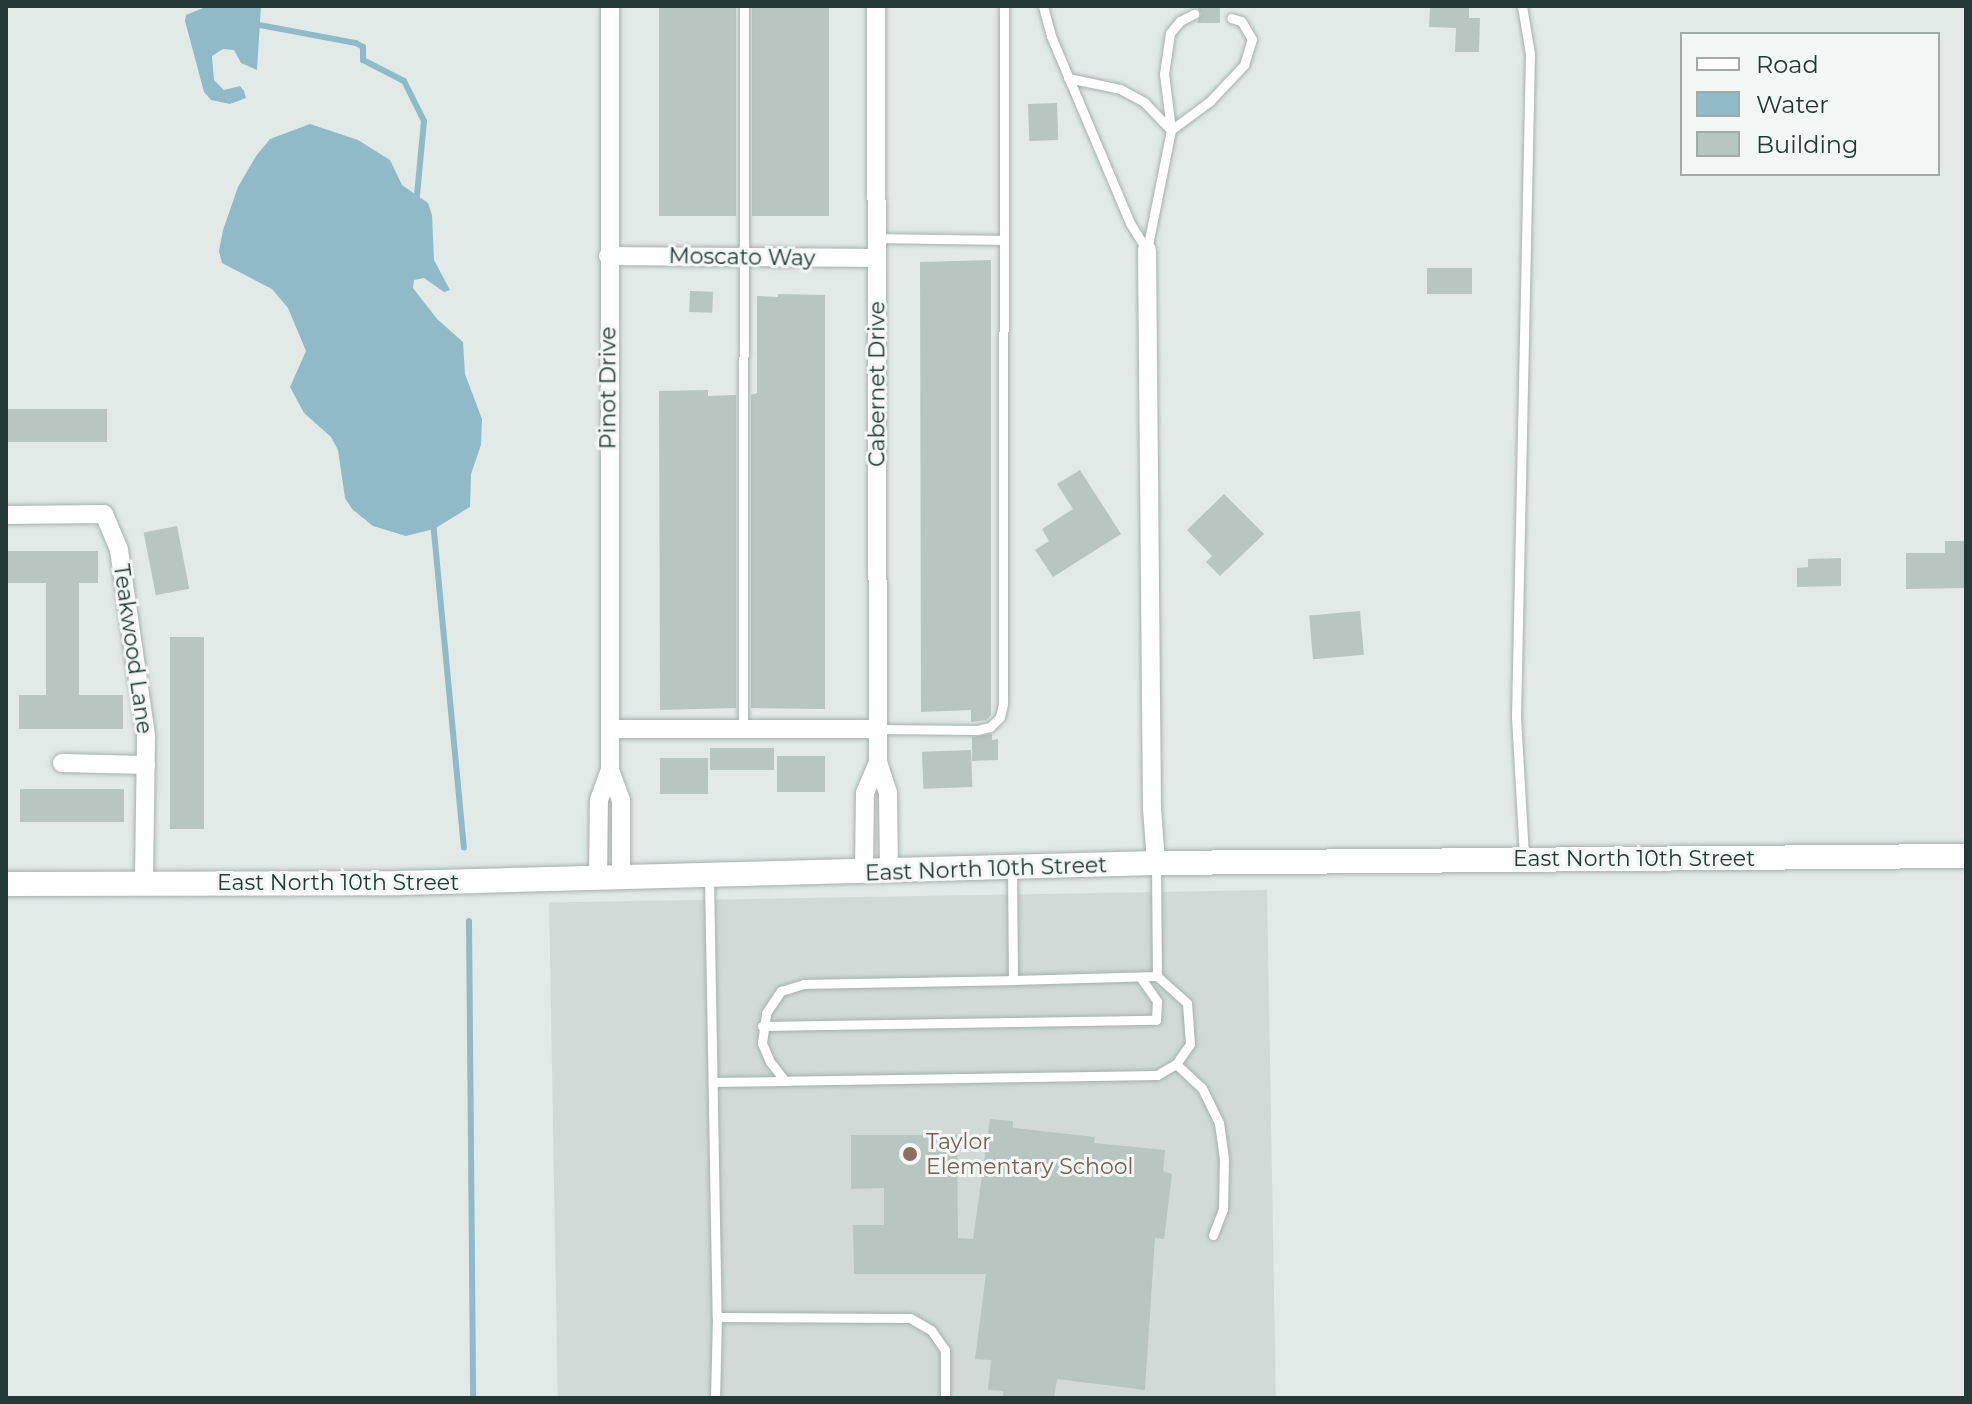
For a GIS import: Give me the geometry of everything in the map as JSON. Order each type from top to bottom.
[{"type":"main road","name":"East North 10th Street","points":[[6,884],[610,879],[1156,863],[1966,856]]},
{"type":"street","name":"Pinot Drive","points":[[610,6],[610,770],[621,800],[610,879]]},
{"type":"street","name":"Cabernet Drive","points":[[876,6],[877,729],[878,762],[888,792],[889,872]]},
{"type":"street","points":[[1147,250],[1152,808],[1156,863]]},
{"type":"street","name":"Moscato Way","points":[[608,256],[876,258]]},
{"type":"street","name":"Teakwood Lane","points":[[6,515],[104,514],[119,550],[138,666],[146,765],[144,884]]},
{"type":"street","points":[[610,729],[877,729]]},
{"type":"street","name":"Cabernet Drive","points":[[864,873],[865,793],[878,762]]},
{"type":"street","points":[[62,763],[146,765]]},
{"type":"lane","points":[[743,729],[744,6]]},
{"type":"lane","points":[[877,729],[977,730],[990,727],[1000,717],[1004,6]]},
{"type":"lane","points":[[1043,6],[1068,78],[1130,223],[1147,250]]},
{"type":"lane","points":[[1522,6],[1530,54],[1516,717],[1525,860]]},
{"type":"lane","points":[[1147,250],[1171,130],[1164,74],[1170,33],[1180,21],[1194,14]]},
{"type":"lane","points":[[1171,130],[1210,101],[1244,65],[1252,39],[1241,21],[1231,18]]},
{"type":"lane","points":[[1068,78],[1120,89],[1144,102],[1171,130]]},
{"type":"lane","points":[[876,238],[1004,240]]},
{"type":"lane","points":[[713,1082],[1157,1075],[1176,1064],[1190,1044],[1187,1003],[1157,976],[1156,863]]},
{"type":"lane","points":[[1012,868],[1013,980]]},
{"type":"lane","points":[[709,877],[717,1317],[715,1398]]},
{"type":"lane","points":[[785,1081],[770,1062],[762,1043],[762,1026],[781,991],[804,984],[1157,976]]},
{"type":"lane","points":[[762,1026],[1156,1020],[1157,1001],[1141,978]]},
{"type":"lane","points":[[1176,1064],[1202,1088],[1219,1123],[1224,1158],[1223,1209],[1213,1235]]},
{"type":"lane","points":[[717,1317],[910,1318],[931,1330],[945,1350],[945,1398]]},
{"type":"shaded area","name":"Taylor Elementary School","points":[[1267,890],[1276,1398],[558,1398],[549,903]]},
{"type":"water","points":[[208,6],[261,6],[257,70],[241,63],[234,50],[223,49],[212,56],[214,80],[224,90],[240,86],[244,91],[246,98],[230,104],[211,100],[204,92],[185,21],[186,15]]},
{"type":"water","points":[[310,124],[358,140],[390,160],[402,185],[428,203],[432,215],[434,260],[450,290],[444,292],[424,278],[414,280],[413,288],[437,319],[463,342],[465,374],[482,419],[481,445],[471,474],[470,507],[434,529],[406,536],[373,526],[352,509],[345,498],[338,450],[331,437],[304,413],[290,387],[306,351],[288,308],[272,289],[222,263],[219,251],[223,230],[238,187],[256,156],[270,139]]},
{"type":"building","points":[[659,6],[736,6],[736,216],[659,216]]},
{"type":"building","points":[[752,6],[829,6],[829,216],[752,216]]},
{"type":"building","points":[[1197,6],[1220,6],[1220,23],[1197,23],[1201,14]]},
{"type":"building","points":[[1430,6],[1469,6],[1469,18],[1480,18],[1479,52],[1455,52],[1456,28],[1429,27]]},
{"type":"building","points":[[1057,103],[1058,140],[1029,141],[1028,104]]},
{"type":"building","points":[[991,260],[991,715],[986,720],[971,722],[971,710],[921,712],[920,262]]},
{"type":"building","points":[[1427,268],[1472,268],[1472,294],[1427,294]]},
{"type":"building","points":[[690,291],[713,292],[712,313],[689,312]]},
{"type":"building","points":[[778,294],[825,295],[825,709],[751,708],[751,395],[757,393],[757,296],[778,297]]},
{"type":"building","points":[[708,390],[708,396],[736,395],[736,708],[660,710],[659,391]]},
{"type":"building","points":[[6,409],[107,409],[107,442],[6,442]]},
{"type":"building","points":[[1080,470],[1121,534],[1053,577],[1035,550],[1049,541],[1042,529],[1073,509],[1057,484]]},
{"type":"building","points":[[1224,494],[1264,534],[1220,576],[1206,562],[1212,556],[1187,530]]},
{"type":"building","points":[[177,526],[189,589],[156,595],[144,532]]},
{"type":"building","points":[[1945,541],[1966,541],[1966,588],[1906,589],[1906,553],[1945,553]]},
{"type":"building","points":[[6,551],[98,551],[98,583],[79,583],[79,695],[123,695],[123,729],[19,729],[19,695],[46,695],[46,583],[6,583]]},
{"type":"building","points":[[1841,558],[1841,586],[1797,587],[1797,568],[1808,567],[1808,559]]},
{"type":"building","points":[[1360,611],[1364,655],[1313,659],[1309,615]]},
{"type":"building","points":[[170,637],[204,637],[204,829],[170,829]]},
{"type":"building","points":[[992,734],[992,740],[998,739],[998,760],[972,761],[972,737]]},
{"type":"building","points":[[710,748],[774,748],[774,770],[710,770]]},
{"type":"building","points":[[971,750],[972,787],[923,789],[922,752]]},
{"type":"building","points":[[777,756],[825,756],[825,792],[777,792]]},
{"type":"building","points":[[660,758],[708,758],[708,794],[660,794]]},
{"type":"building","points":[[20,789],[124,789],[124,822],[20,822]]},
{"type":"building","points":[[990,1119],[1013,1121],[1013,1128],[1095,1137],[1094,1143],[1165,1150],[1163,1171],[1172,1174],[1164,1239],[1155,1238],[1145,1390],[1057,1379],[1054,1398],[1003,1398],[1003,1391],[988,1390],[991,1360],[975,1359],[986,1274],[854,1274],[853,1225],[884,1225],[884,1188],[851,1189],[851,1135],[957,1135],[958,1238],[973,1239]]},
{"type":"waterway","points":[[254,24],[356,43],[363,47],[363,60],[404,81],[424,121],[416,205]]},
{"type":"waterway","points":[[433,521],[464,848]]},
{"type":"waterway","points":[[469,921],[473,1398]]},
{"type":"place","name":"Taylor Elementary School","points":[[910,1154]]}]
